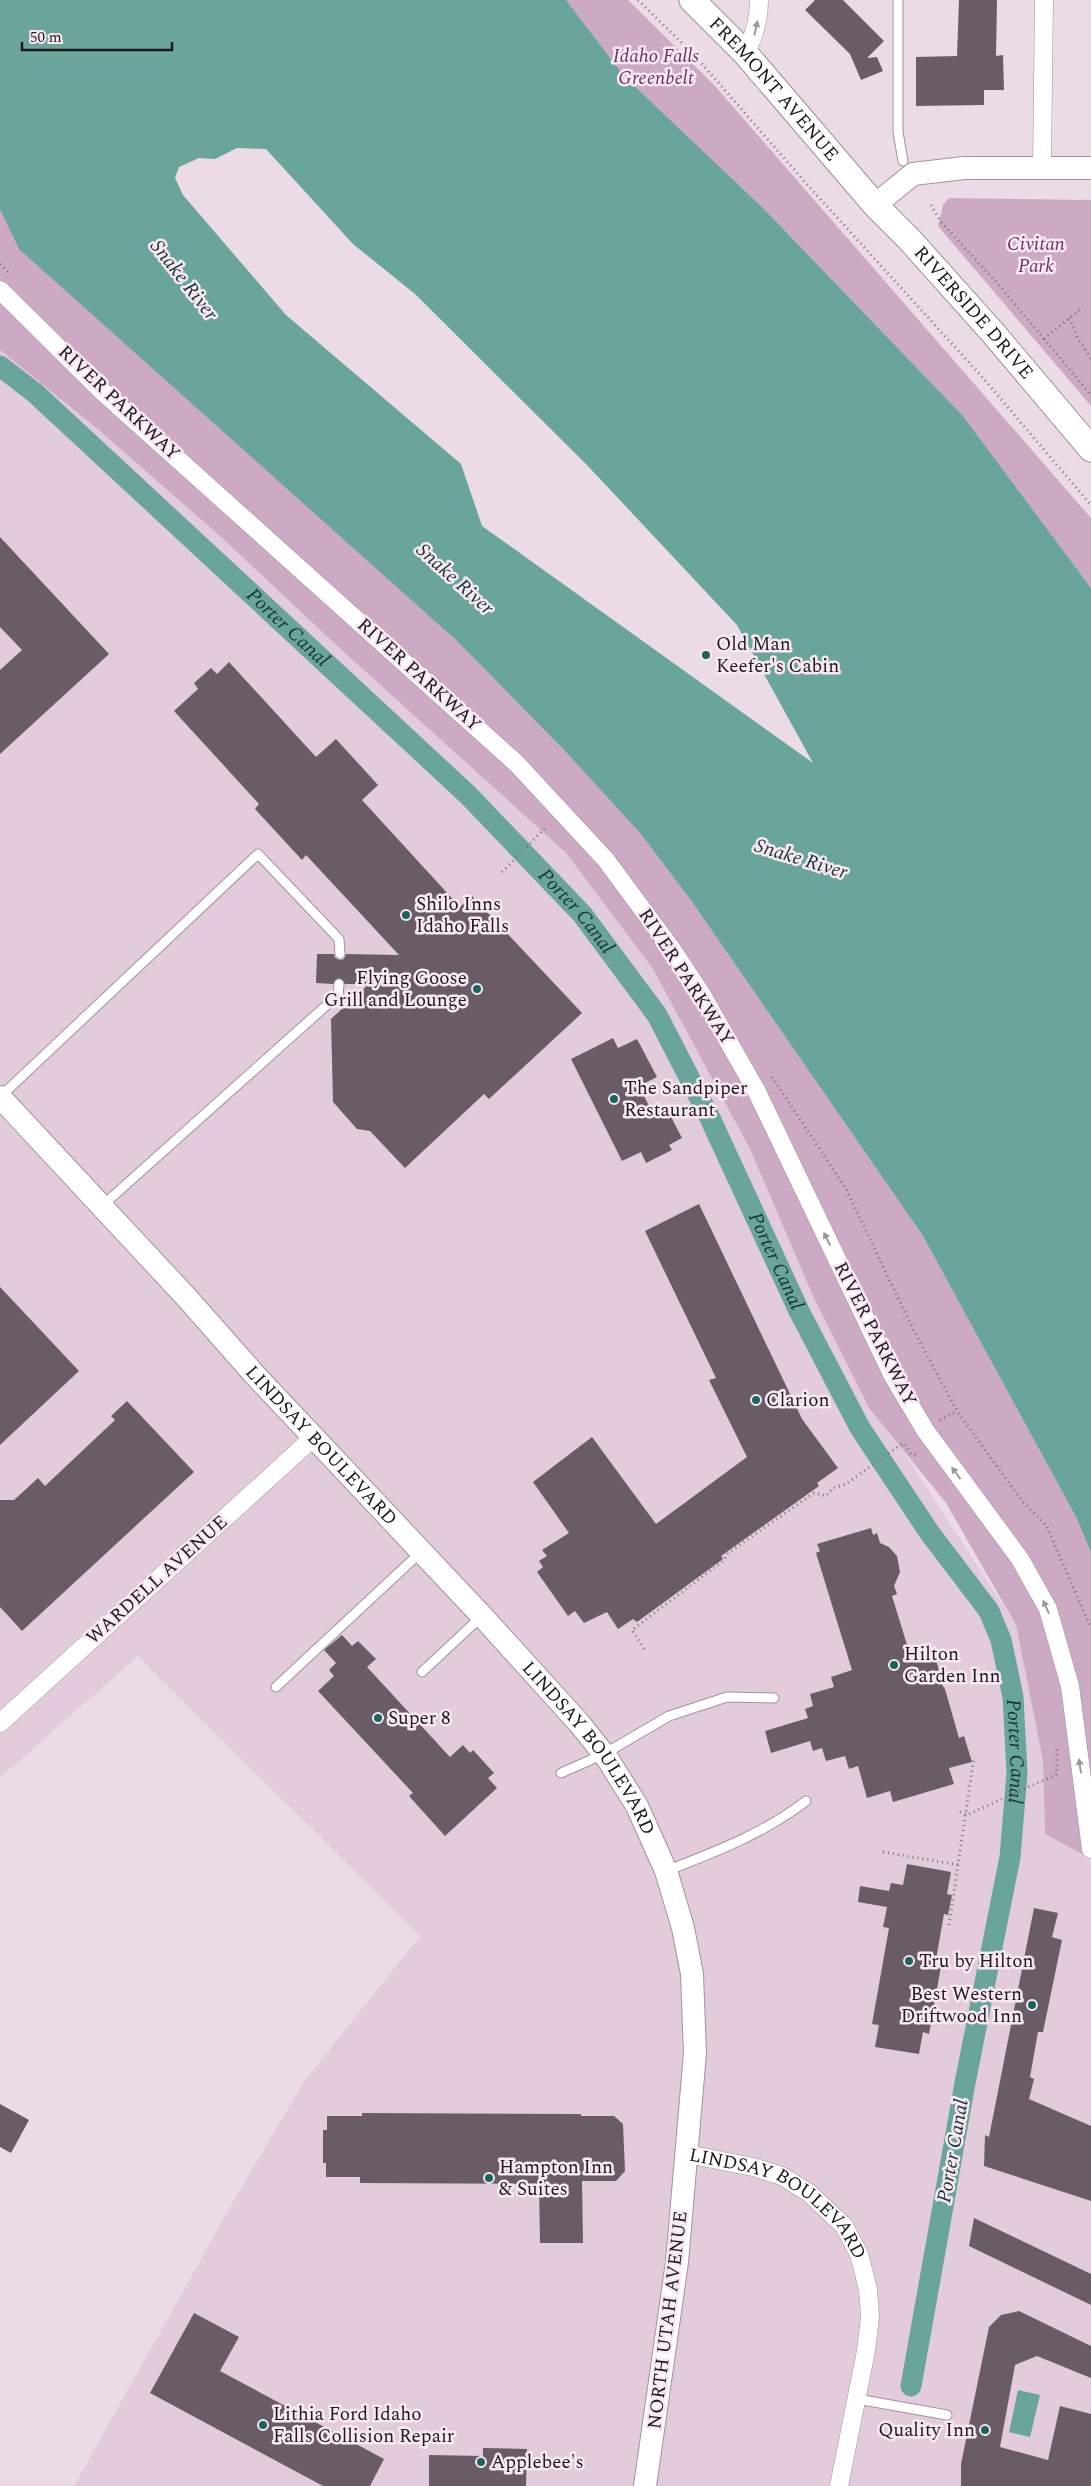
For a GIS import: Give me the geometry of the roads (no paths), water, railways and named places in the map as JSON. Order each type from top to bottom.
[{"type":"main road","name":"FREMONT AVENUE","points":[[692,0],[745,53],[854,179]]},
{"type":"main road","name":"RIVERSIDE DRIVE","points":[[854,179],[875,205],[909,239],[981,319],[1091,449]]},
{"type":"street","points":[[745,53],[754,39],[759,14],[759,0]]},
{"type":"street","points":[[1042,168],[1044,0]]},
{"type":"street","points":[[875,205],[913,174],[964,168],[1091,168]]},
{"type":"street","name":"RIVER PARKWAY","points":[[0,290],[103,392],[516,763],[606,860],[671,948],[702,995],[756,1090],[893,1376],[925,1430],[1020,1559],[1048,1609],[1070,1686],[1091,1849]]},
{"type":"street","name":"LINDSAY BOULEVARD","points":[[0,1097],[254,1374],[315,1436],[482,1616],[604,1754],[637,1806],[666,1871],[683,1928],[692,1974],[695,2053],[687,2154],[753,2167],[782,2176],[809,2193],[844,2226],[859,2254],[868,2289],[870,2317],[857,2399],[839,2486]]},
{"type":"street","name":"WARDELL AVENUE","points":[[0,1723],[315,1436]]},
{"type":"street","name":"NORTH UTAH AVENUE","points":[[645,2486],[677,2262],[687,2154]]},
{"type":"lane","points":[[898,0],[898,132],[903,160]]},
{"type":"lane","points":[[0,1097],[258,854],[340,939],[340,954]]},
{"type":"lane","points":[[101,1206],[338,995],[339,984]]},
{"type":"lane","points":[[276,1687],[422,1551]]},
{"type":"lane","points":[[422,1672],[482,1616]]},
{"type":"lane","points":[[561,1773],[604,1754],[669,1716],[727,1697],[774,1698]]},
{"type":"lane","points":[[666,1871],[736,1844],[786,1817],[806,1801]]},
{"type":"lane","points":[[857,2399],[948,2415]]},
{"type":"water","name":"Snake River","points":[[0,0],[566,0],[624,76],[764,209],[963,416],[1091,588],[1091,1552],[1076,1517],[923,1236],[690,899],[640,833],[564,750],[456,640],[19,249],[0,209]],"holes":[[[237,148],[266,149],[353,244],[415,294],[586,464],[737,625],[813,763],[482,526],[461,464],[286,315],[183,195],[175,178],[179,167],[199,158],[215,159]]]},
{"type":"water","points":[[1018,2390],[1040,2395],[1030,2437],[1009,2432]]},
{"type":"waterway","name":"Porter Canal","points":[[0,366],[35,393],[468,795],[582,914],[657,1015],[709,1116],[799,1311],[860,1428],[929,1532],[989,1611],[1001,1640],[1013,1697],[1017,1773],[1010,1857],[965,2083],[911,2386]]},
{"type":"place","name":"Old Man Keefer's Cabin","points":[[706,655]]},
{"type":"place","name":"Shilo Inns Idaho Falls","points":[[406,915]]},
{"type":"place","name":"Flying Goose Grill and Lounge","points":[[477,989]]},
{"type":"place","name":"The Sandpiper Restaurant","points":[[614,1099]]},
{"type":"place","name":"Clarion","points":[[756,1400]]},
{"type":"place","name":"Hilton Garden Inn","points":[[894,1665]]},
{"type":"place","name":"Super 8","points":[[378,1718]]},
{"type":"place","name":"Tru by Hilton","points":[[909,1961]]},
{"type":"place","name":"Best Western Driftwood Inn","points":[[1032,2005]]},
{"type":"place","name":"Hampton Inn & Suites","points":[[489,2178]]},
{"type":"place","name":"Lithia Ford Idaho Falls Collision Repair","points":[[263,2425]]},
{"type":"place","name":"Quality Inn","points":[[985,2430]]},
{"type":"place","name":"Applebee's","points":[[481,2462]]},
{"type":"park label","name":"Idaho Falls Greenbelt","points":[[656,67]]},
{"type":"park label","name":"Civitan Park","points":[[1036,255]]}]
